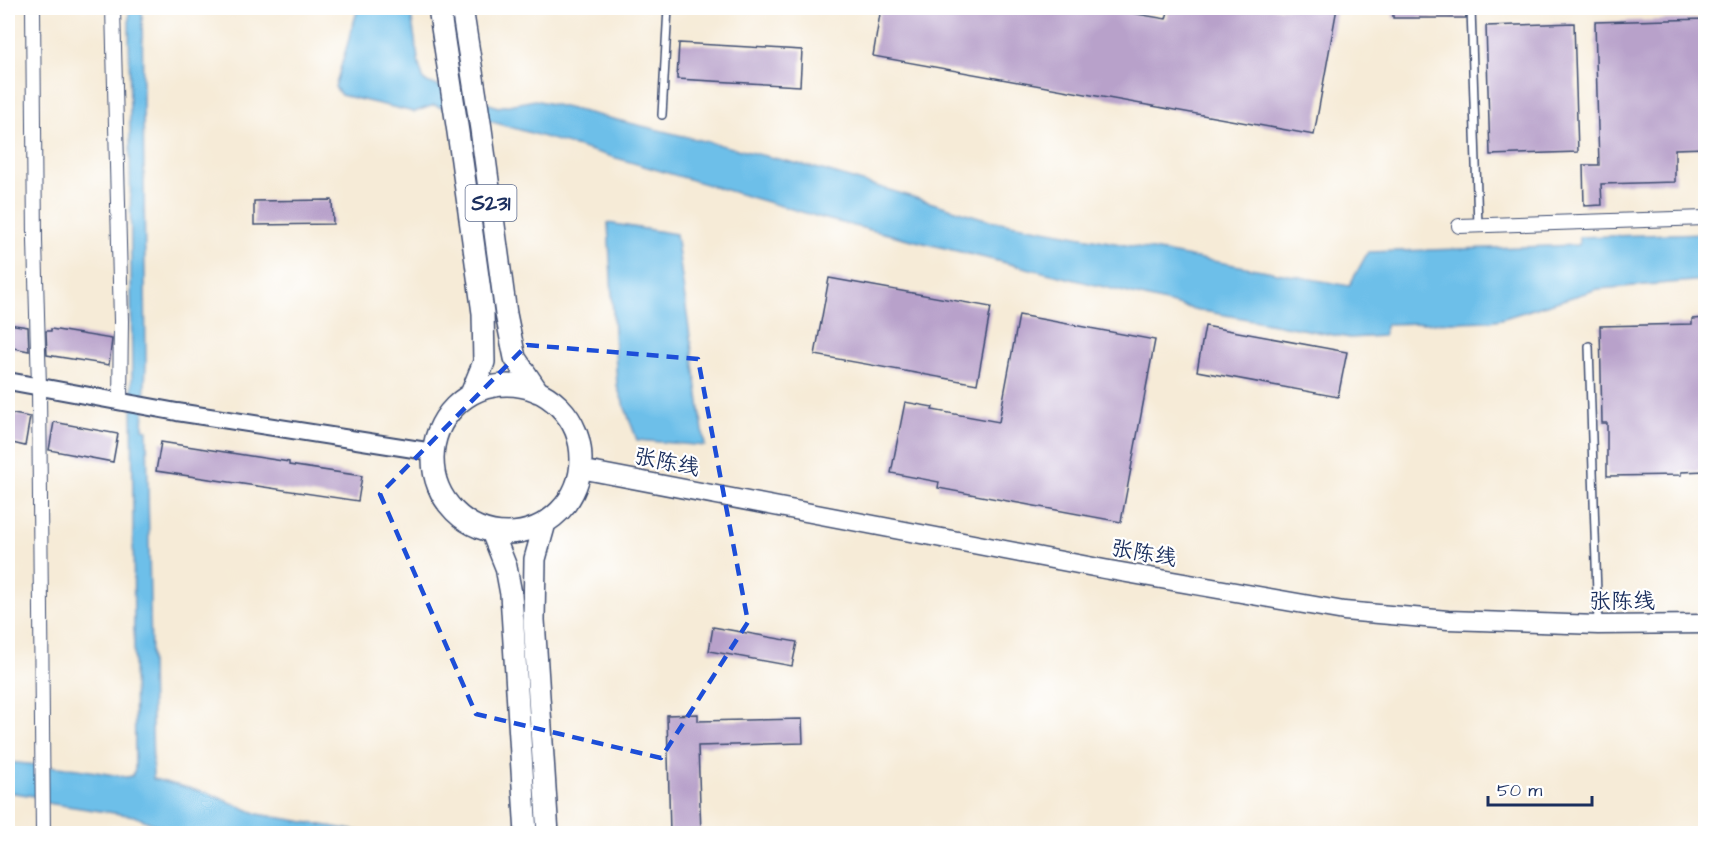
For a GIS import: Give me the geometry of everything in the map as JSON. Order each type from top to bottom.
[{"type":"main road","name":"S231","points":[[439,8],[483,313],[484,362],[471,394]]},
{"type":"main road","name":"S231","points":[[462,8],[508,325],[515,358],[538,392]]},
{"type":"main road","points":[[495,386],[519,386],[538,392],[553,400],[566,413],[577,432],[582,458],[578,483],[568,502],[554,518],[537,527],[517,533],[492,532],[468,523],[448,506],[433,472],[436,436],[446,416],[471,394],[495,386]]},
{"type":"main road","name":"张陈线","points":[[580,469],[1104,569],[1344,611],[1448,620],[1598,625],[1706,624]]},
{"type":"main road","points":[[545,523],[535,559],[534,620],[548,834]]},
{"type":"main road","points":[[492,532],[506,567],[511,594],[526,834]]},
{"type":"street","points":[[33,8],[43,834]]},
{"type":"street","points":[[113,8],[120,402]]},
{"type":"street","points":[[1459,226],[1706,218]]},
{"type":"street","points":[[8,381],[120,402],[433,452]]},
{"type":"lane","points":[[662,116],[668,8]]},
{"type":"lane","points":[[1471,8],[1478,226]]},
{"type":"lane","points":[[1589,346],[1598,625]]},
{"type":"highlighted area","points":[[527,345],[698,359],[748,622],[661,758],[476,714],[380,494]]},
{"type":"water","points":[[129,8],[142,8],[146,364],[143,429],[147,430],[153,779],[208,793],[258,814],[369,833],[175,833],[134,816],[47,803],[34,796],[8,792],[8,762],[78,769],[126,777],[132,776],[135,769]]},
{"type":"water","points":[[358,8],[410,8],[419,65],[424,81],[498,107],[535,100],[819,169],[989,220],[1349,286],[1368,252],[1579,245],[1579,237],[1705,233],[1705,280],[1598,289],[1501,319],[1387,324],[1383,336],[1350,338],[1198,310],[826,219],[434,105],[414,112],[341,95],[335,87]]},
{"type":"water","points":[[608,223],[676,234],[705,446],[637,440],[617,386]]},
{"type":"building","points":[[881,8],[1102,8],[1166,19],[1169,8],[1337,8],[1314,135],[873,56]]},
{"type":"building","points":[[1393,8],[1465,8],[1466,18],[1393,18]]},
{"type":"building","points":[[1706,19],[1706,148],[1675,149],[1675,182],[1601,184],[1602,205],[1584,206],[1583,165],[1599,165],[1595,22]]},
{"type":"building","points":[[1574,23],[1578,152],[1490,155],[1486,26]]},
{"type":"building","points":[[679,43],[802,50],[800,86],[677,79]]},
{"type":"building","points":[[332,200],[333,224],[254,225],[254,201]]},
{"type":"building","points":[[829,278],[991,307],[977,384],[815,355]]},
{"type":"building","points":[[1019,315],[1155,340],[1121,522],[938,488],[939,482],[891,473],[905,402],[933,407],[932,410],[999,422]]},
{"type":"building","points":[[1706,318],[1706,471],[1681,472],[1681,475],[1607,476],[1607,423],[1602,423],[1600,326],[1692,324],[1692,319]]},
{"type":"building","points":[[8,324],[28,327],[29,351],[8,347]]},
{"type":"building","points":[[1205,326],[1347,352],[1338,397],[1197,371]]},
{"type":"building","points":[[51,329],[112,339],[109,365],[47,355],[46,331],[51,331]]},
{"type":"building","points":[[8,413],[30,417],[25,446],[8,442]]},
{"type":"building","points":[[54,422],[118,434],[113,462],[49,450]]},
{"type":"building","points":[[161,442],[362,476],[358,501],[156,471]]},
{"type":"building","points":[[713,627],[797,642],[792,666],[709,651]]},
{"type":"building","points":[[698,714],[698,721],[802,719],[803,743],[698,746],[701,834],[670,834],[667,715]]}]
